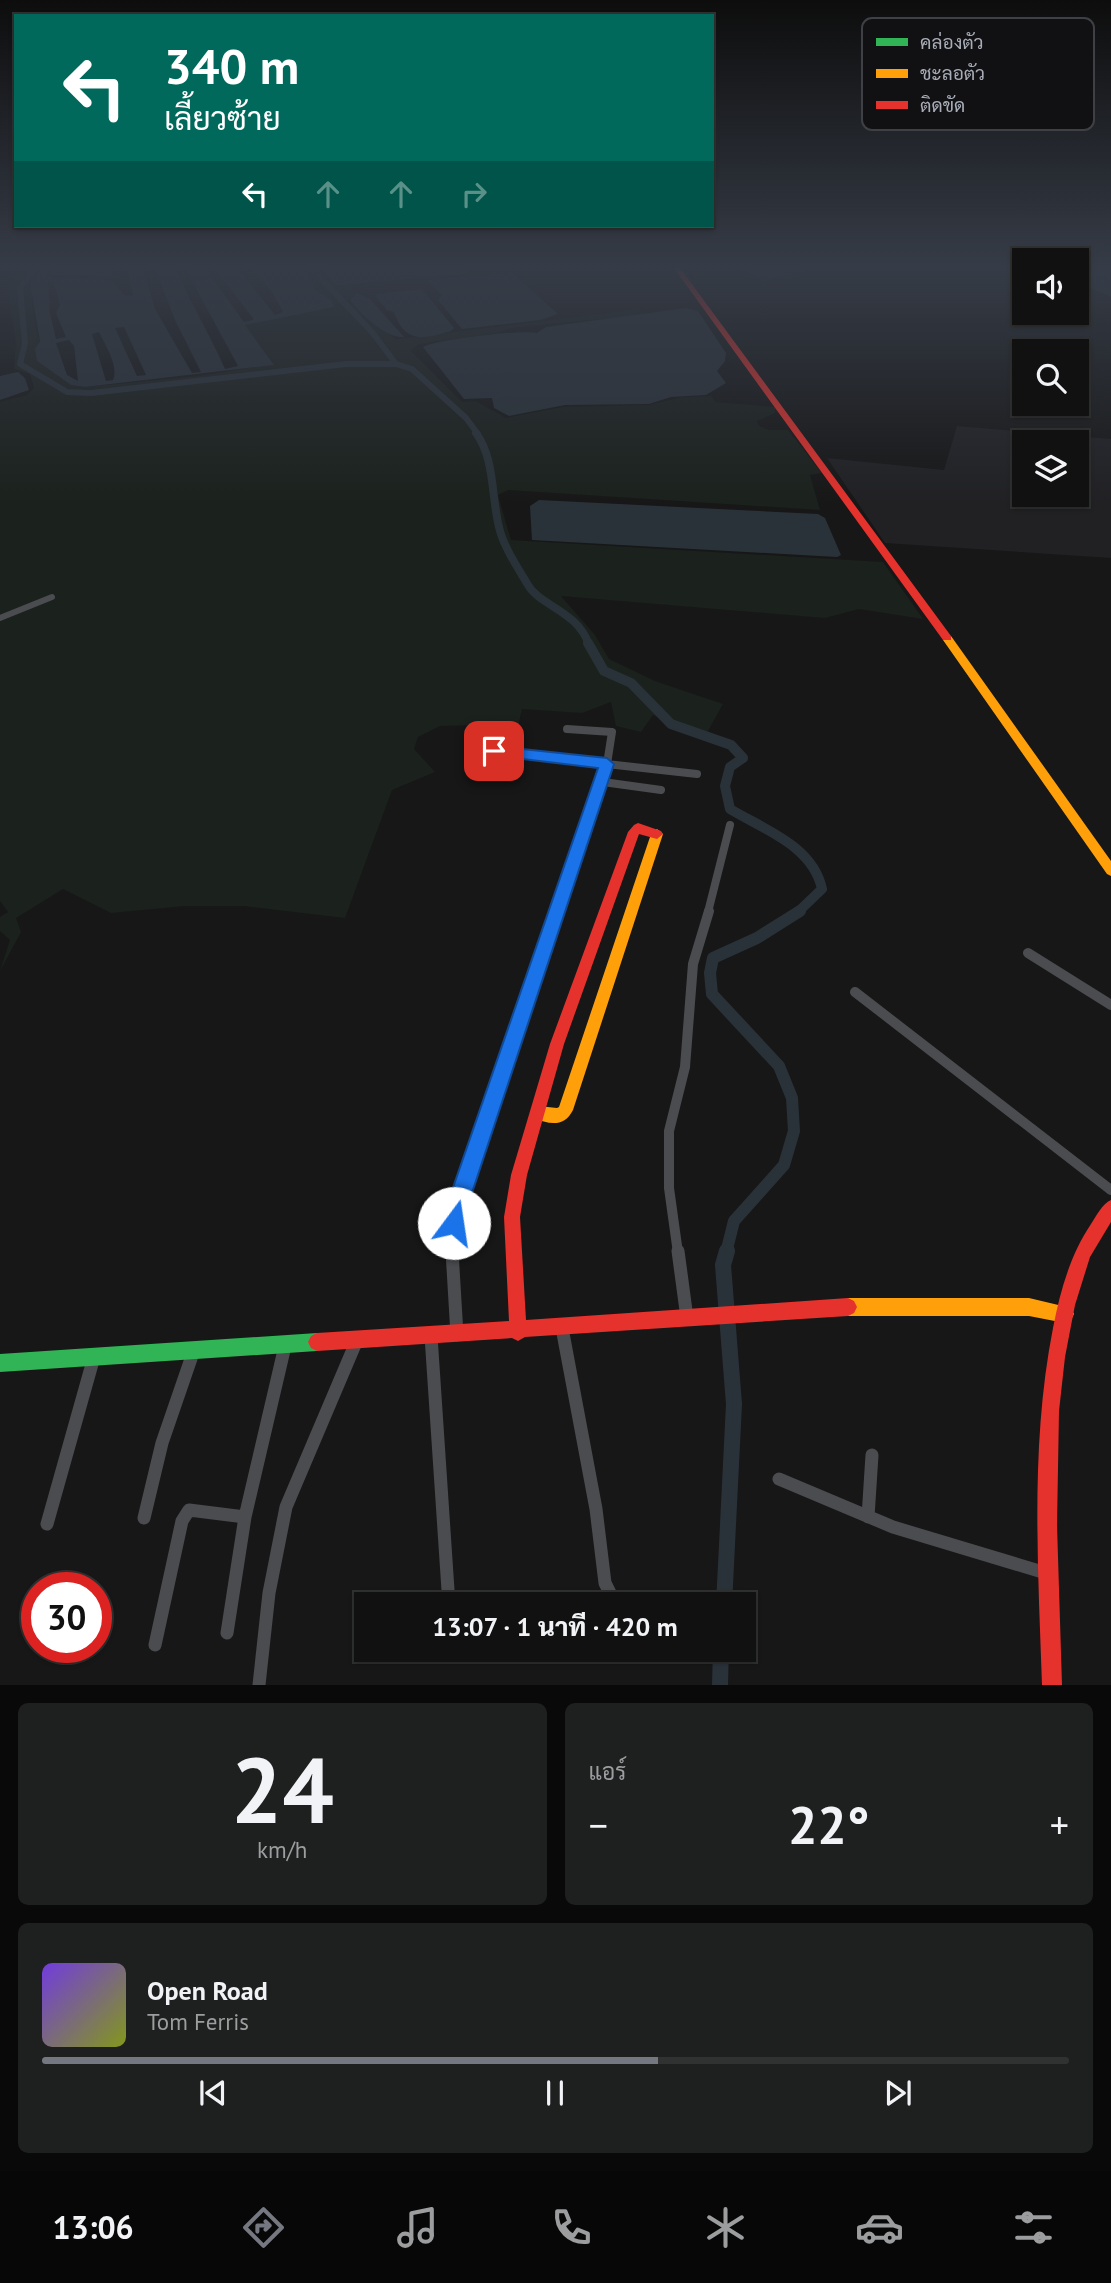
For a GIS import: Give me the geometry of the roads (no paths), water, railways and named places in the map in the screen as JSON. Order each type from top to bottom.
[{"type":"street","points":[[734,347],[951,643],[1111,871]]},
{"type":"street","points":[[0,618],[52,597]]},
{"type":"street","points":[[457,1335],[451,1242],[458,1205],[607,764],[612,733],[567,729]]},
{"type":"street","points":[[471,749],[696,775]]},
{"type":"street","points":[[603,782],[661,790]]},
{"type":"street","points":[[689,1318],[669,1188],[669,1131],[687,1055],[693,964],[720,874],[730,825]]},
{"type":"street","points":[[518,1332],[512,1217],[519,1175],[557,1044],[634,832],[638,828],[656,833],[565,1110],[561,1116],[538,1113]]},
{"type":"street","points":[[1028,953],[1111,1005]]},
{"type":"street","points":[[855,992],[1111,1189]]},
{"type":"street","points":[[1052,1685],[1049,1474],[1065,1314],[1080,1259],[1111,1208]]},
{"type":"street","points":[[0,1363],[518,1332],[753,1312],[866,1306],[1029,1307],[1065,1314]]},
{"type":"street","points":[[562,1328],[596,1509],[605,1583],[610,1592]]},
{"type":"street","points":[[431,1336],[448,1592]]},
{"type":"street","points":[[259,1685],[269,1592],[286,1507],[357,1340]]},
{"type":"street","points":[[227,1633],[245,1517],[285,1346]]},
{"type":"street","points":[[144,1518],[162,1443],[194,1350]]},
{"type":"street","points":[[47,1524],[94,1357]]},
{"type":"street","points":[[867,1517],[872,1455]]},
{"type":"street","points":[[779,1479],[867,1517],[1050,1574]]},
{"type":"street","points":[[155,1645],[182,1521],[189,1510],[245,1517]]},
{"type":"waterway","points":[[24,347],[20,364],[67,392],[91,393],[346,364],[396,364]]},
{"type":"waterway","points":[[383,347],[396,364]]},
{"type":"waterway","points":[[396,364],[412,369],[466,418],[478,434]]},
{"type":"waterway","points":[[476,433],[486,454],[496,515],[511,557],[534,592],[577,624],[588,644]]},
{"type":"waterway","points":[[588,644],[604,671],[631,683],[671,724],[731,745],[743,758],[730,767],[725,786],[730,809],[786,841],[809,861],[817,874],[822,889],[798,912]]},
{"type":"waterway","points":[[726,1253],[734,1221],[784,1165],[794,1131],[792,1098],[779,1066],[712,994],[710,973],[713,958],[757,938],[800,911]]},
{"type":"waterway","points":[[725,1592],[734,1404],[723,1265],[727,1251]]},
{"type":"waterway","points":[[720,1685],[721,1662]]}]
